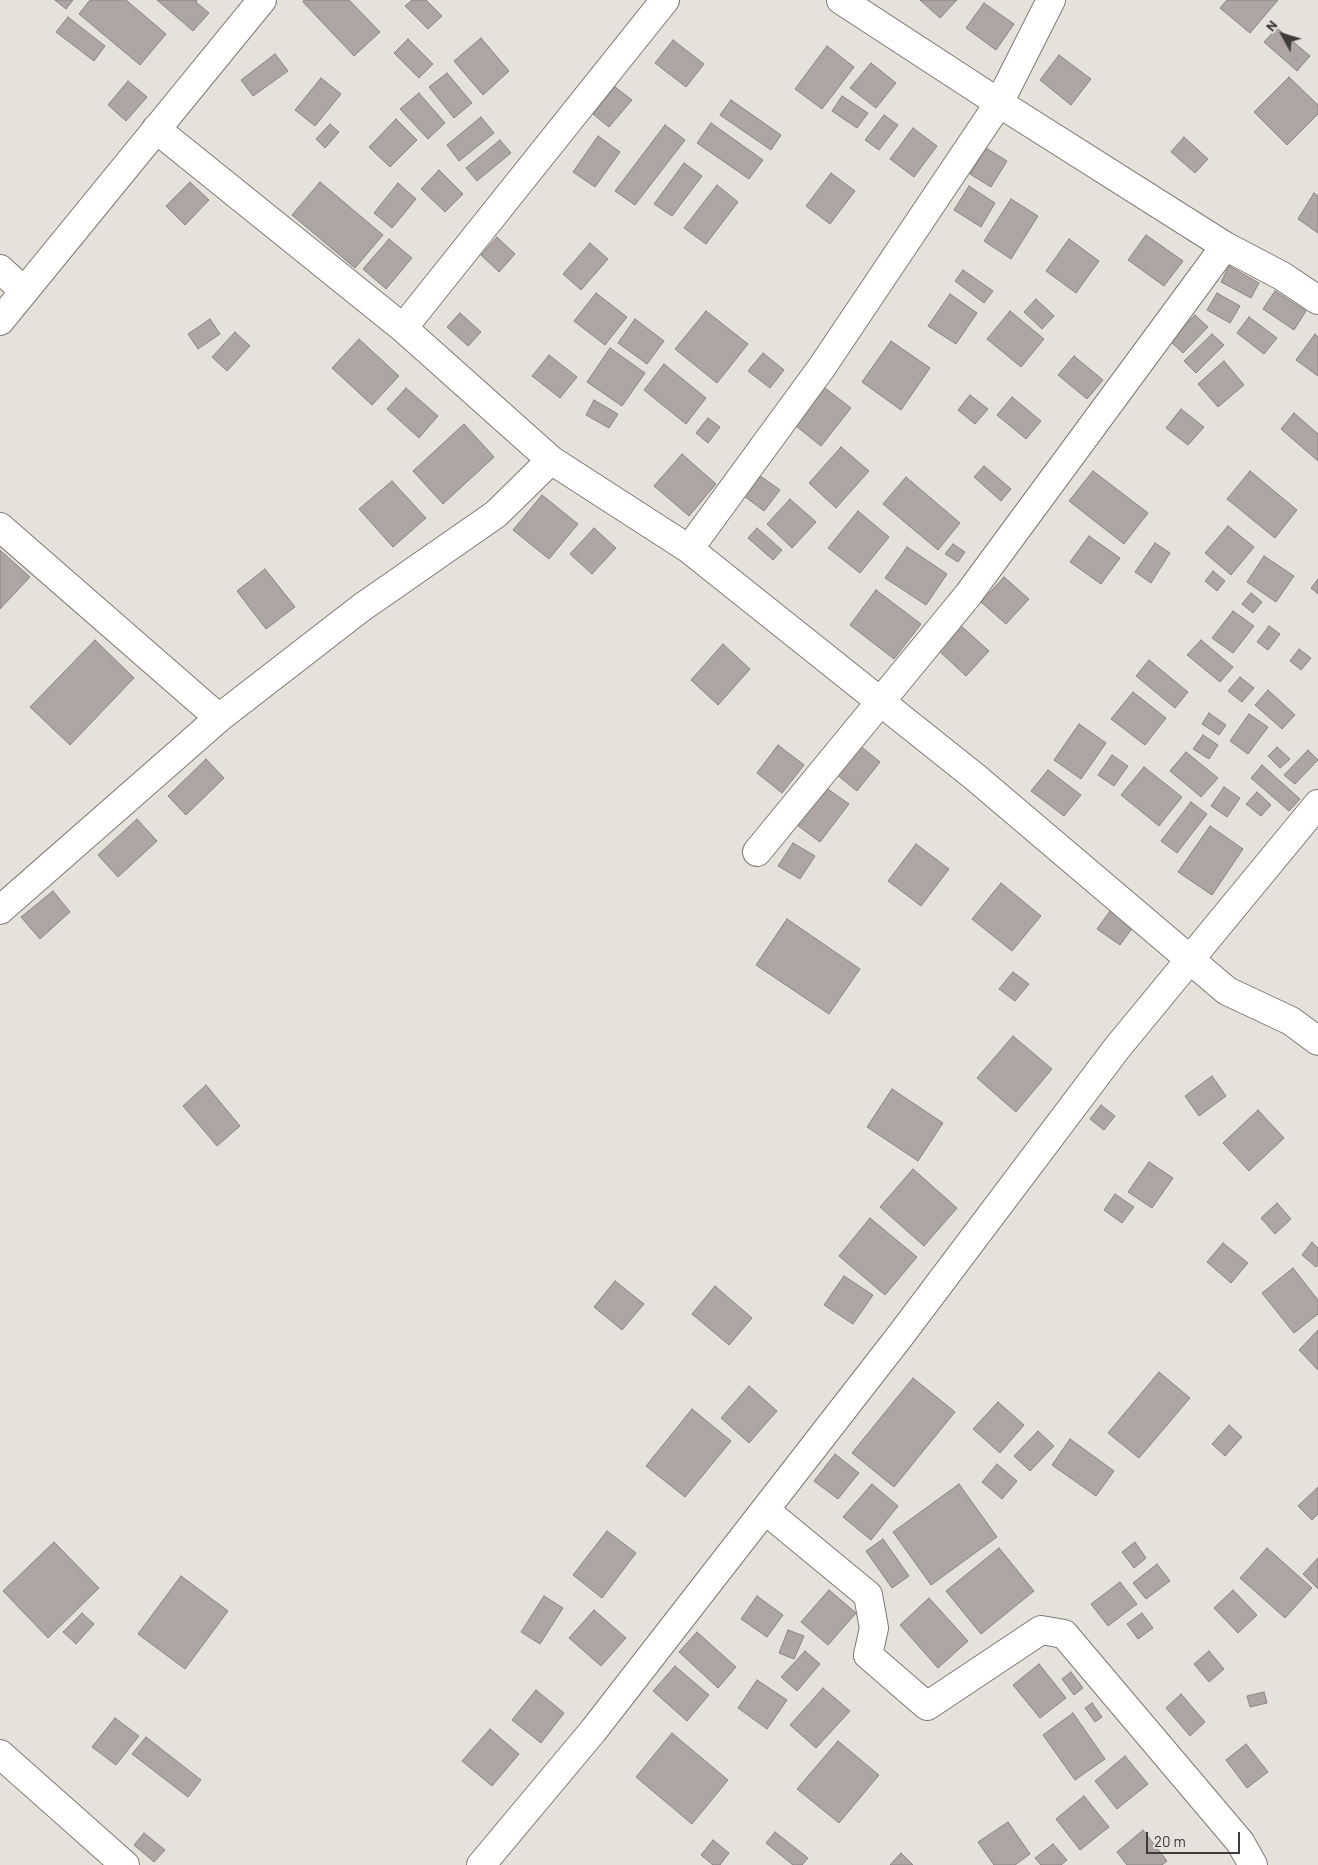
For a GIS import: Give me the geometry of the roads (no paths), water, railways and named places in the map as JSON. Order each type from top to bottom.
[{"type":"street","points":[[0,321],[262,0]]},
{"type":"street","points":[[403,328],[665,0]]},
{"type":"street","points":[[841,0],[1225,246],[1282,276],[1318,300]]},
{"type":"street","points":[[689,549],[822,367],[999,103],[1051,0]]},
{"type":"street","points":[[156,129],[403,328],[550,460],[689,549],[975,778],[1227,990],[1290,1021],[1318,1041]]},
{"type":"street","points":[[758,852],[968,595],[1225,246]]},
{"type":"street","points":[[0,269],[24,292]]},
{"type":"street","points":[[0,910],[219,718],[361,608],[496,514],[550,460]]},
{"type":"street","points":[[0,527],[219,718]]},
{"type":"street","points":[[481,1865],[593,1730],[765,1510],[900,1336],[1117,1048],[1318,804]]},
{"type":"street","points":[[765,1510],[868,1595],[874,1628],[868,1655],[927,1706],[1041,1630],[1064,1634],[1240,1842],[1253,1865]]},
{"type":"street","points":[[0,1754],[125,1865]]}]
